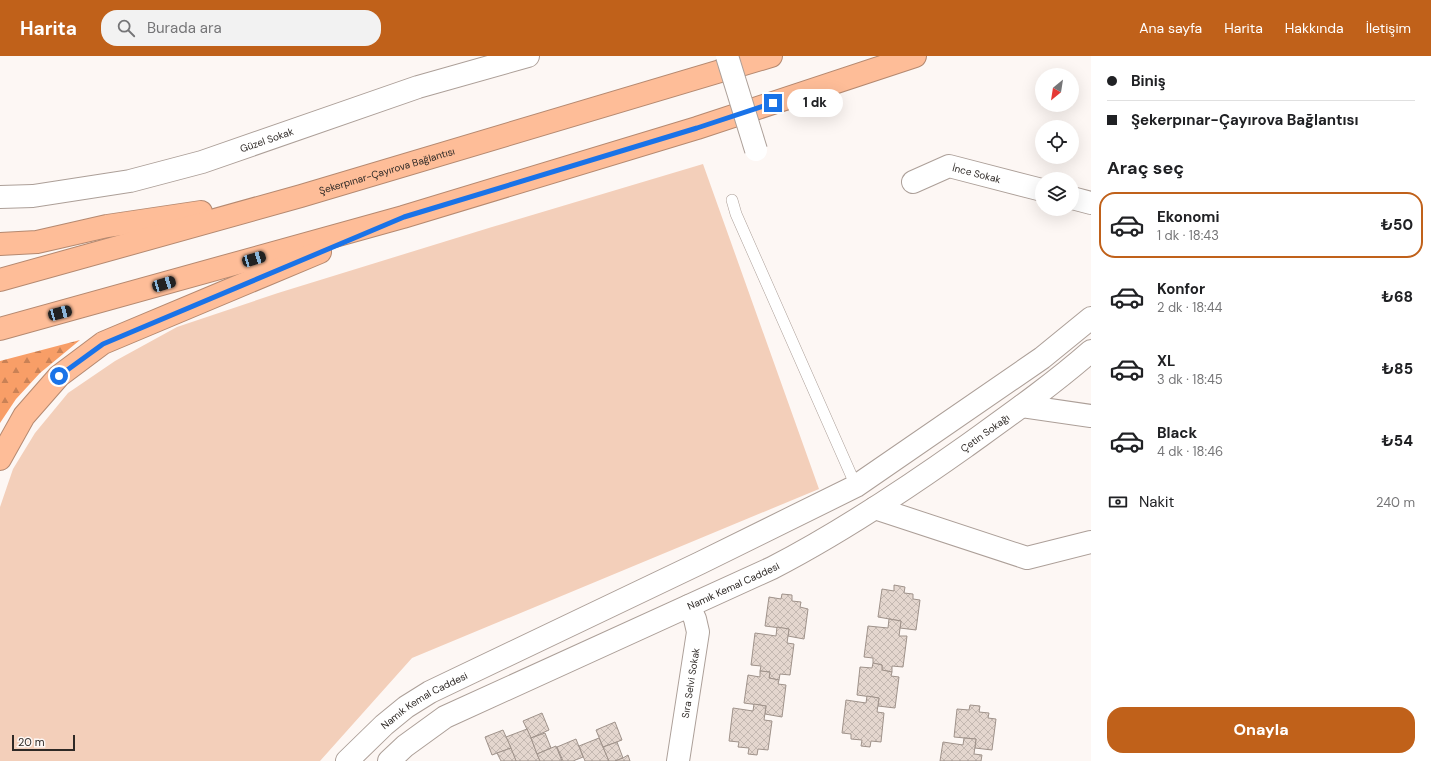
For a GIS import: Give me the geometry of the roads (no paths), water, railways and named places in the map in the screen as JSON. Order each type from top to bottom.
[{"type":"highway","name":"Şekerpınar-Çayırova Bağlantısı","points":[[0,280],[301,196],[772,56]]},
{"type":"highway","points":[[0,329],[404,217],[697,128],[915,56]]},
{"type":"highway","points":[[0,244],[37,242],[107,226],[301,196]]},
{"type":"highway","points":[[0,459],[24,416],[59,376],[103,344],[404,217]]},
{"type":"street","name":"Güzel Sokak","points":[[0,197],[33,196],[137,180],[202,162],[418,87],[528,56]]},
{"type":"street","points":[[727,56],[756,150]]},
{"type":"street","name":"İnce Sokak","points":[[913,182],[949,166],[1035,188]]},
{"type":"street","points":[[1079,200],[1091,203]]},
{"type":"street","name":"Namık Kemal Caddesi","points":[[347,761],[384,725],[406,707],[430,692],[700,564],[856,486],[1042,358],[1091,318]]},
{"type":"street","name":"Çetin Sokağı","points":[[875,508],[1022,406],[1067,372],[1091,351]]},
{"type":"street","points":[[1022,406],[1091,416]]},
{"type":"street","points":[[875,508],[1027,558],[1091,542]]},
{"type":"street","name":"Namık Kemal Caddesi","points":[[389,761],[405,746],[445,717],[772,568],[810,548],[875,508]]},
{"type":"street","name":"Sıra Selvi Sokak","points":[[678,761],[698,632],[695,619],[689,606]]},
{"type":"lane","points":[[732,200],[856,486]]}]
